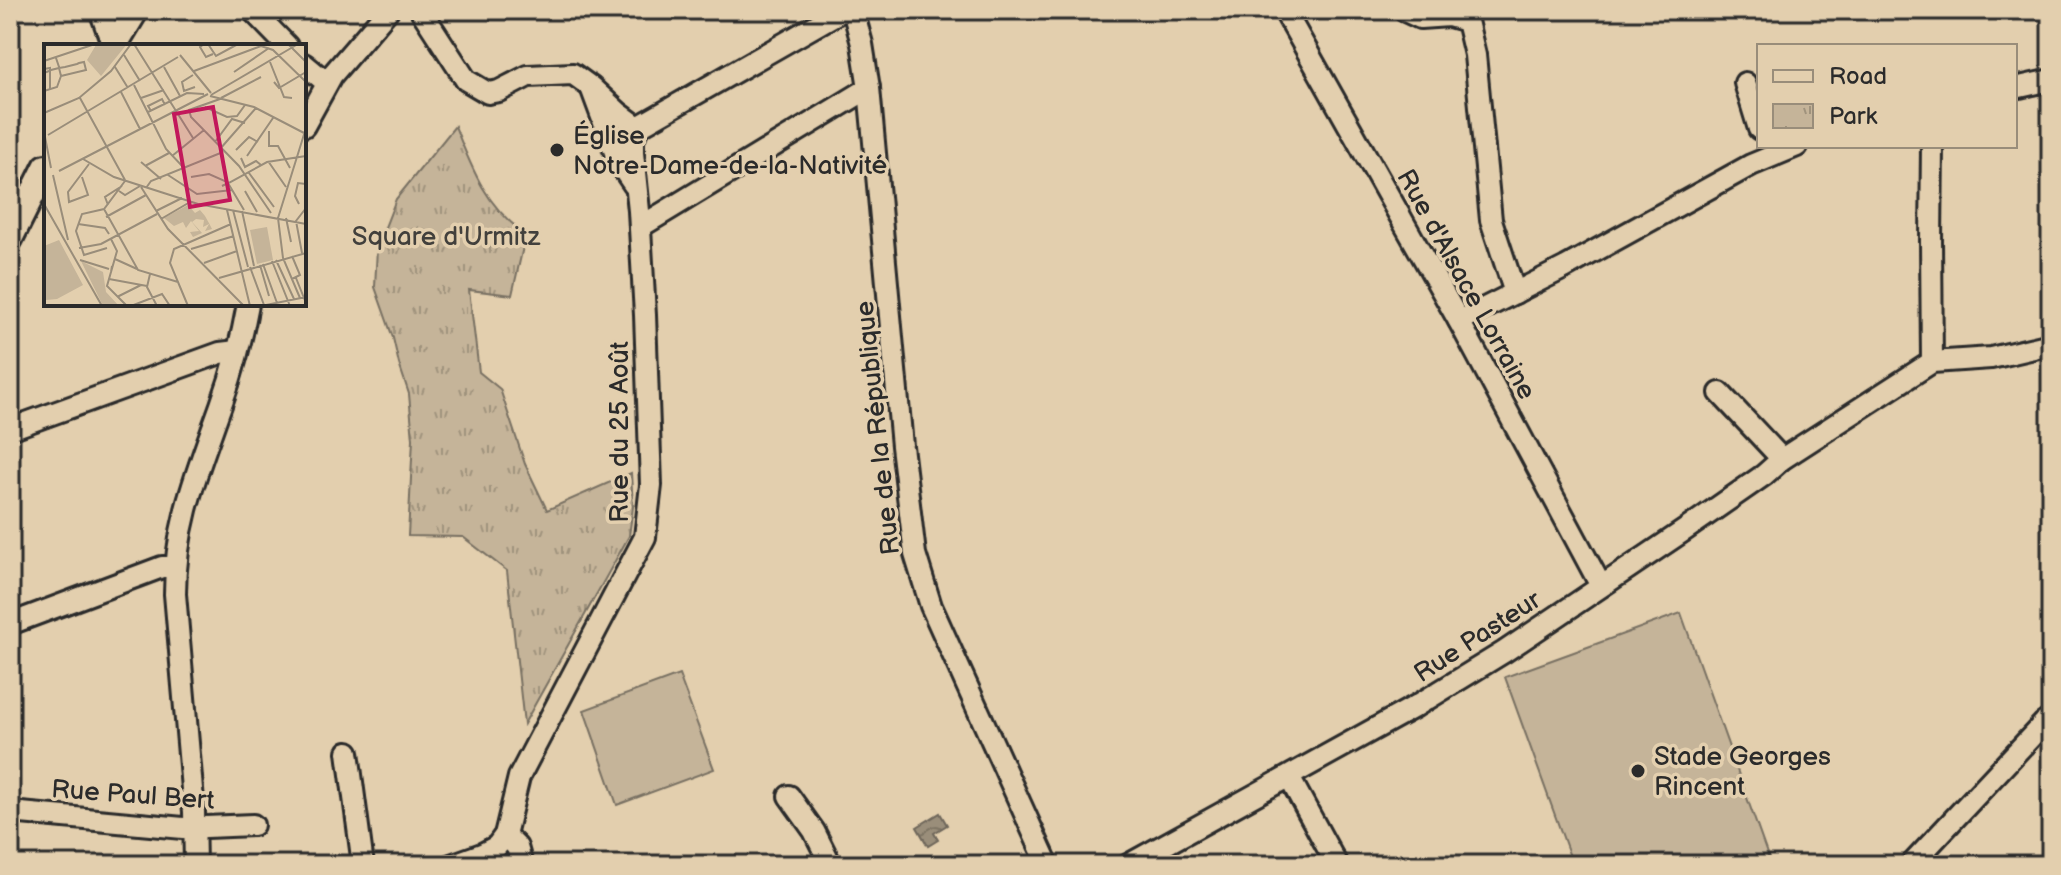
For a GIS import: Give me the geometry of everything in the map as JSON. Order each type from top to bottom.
[{"type":"street","points":[[100,10],[113,44]]},
{"type":"street","points":[[115,44],[136,10]]},
{"type":"street","points":[[252,10],[285,44]]},
{"type":"street","points":[[306,122],[332,75],[388,10]]},
{"type":"street","name":"Rue d'Alsace Lorraine","points":[[1284,10],[1459,321],[1601,586]]},
{"type":"street","points":[[1405,11],[1420,18],[1449,16],[1467,21],[1475,55],[1491,220],[1515,293]]},
{"type":"street","points":[[422,12],[466,80],[488,93],[499,91],[528,76],[573,74],[619,113],[636,133]]},
{"type":"street","points":[[608,136],[636,133],[855,12]]},
{"type":"street","name":"Rue de la République","points":[[855,12],[869,88],[915,554],[931,606],[1048,865]]},
{"type":"street","points":[[306,66],[327,83]]},
{"type":"street","points":[[2017,88],[2051,80]]},
{"type":"street","points":[[1745,83],[1757,122]]},
{"type":"street","points":[[591,87],[619,163],[637,189]]},
{"type":"street","points":[[640,227],[869,88]]},
{"type":"street","name":"Rue du 25 Août","points":[[505,835],[519,777],[645,537],[651,485],[636,133]]},
{"type":"street","points":[[1459,321],[1566,267],[1751,165],[1766,152],[1787,148]]},
{"type":"street","points":[[1932,148],[1932,362],[1991,358],[2051,344]]},
{"type":"street","points":[[10,239],[44,171]]},
{"type":"street","points":[[195,865],[175,567],[192,484],[222,402],[248,306]]},
{"type":"street","points":[[10,429],[220,353],[237,351]]},
{"type":"street","name":"Rue Pasteur","points":[[1130,864],[1416,706],[1504,652],[1764,475],[1782,459],[1932,362]]},
{"type":"street","points":[[1720,393],[1782,459]]},
{"type":"street","points":[[10,624],[162,567],[175,567]]},
{"type":"street","points":[[1911,865],[2051,718]]},
{"type":"street","points":[[348,752],[363,865]]},
{"type":"street","points":[[1289,777],[1337,865]]},
{"type":"street","points":[[789,796],[814,831],[831,865]]},
{"type":"street","name":"Rue Paul Bert","points":[[10,812],[160,827],[253,825]]},
{"type":"street","points":[[451,865],[497,846],[505,835],[517,847],[522,865]]},
{"type":"green space","name":"Square d'Urmitz","points":[[455,126],[474,172],[491,200],[512,224],[526,234],[512,295],[469,290],[479,372],[500,389],[525,464],[547,510],[631,473],[633,507],[629,536],[524,724],[507,571],[463,537],[408,536],[413,439],[409,394],[375,287],[377,248],[396,199]]},
{"type":"green space","name":"Stade Georges Rincent","points":[[1681,613],[1771,865],[1573,865],[1505,677]]},
{"type":"green space","points":[[679,675],[714,769],[617,805],[584,710]]},
{"type":"water","points":[[940,813],[947,825],[934,833],[938,840],[928,846],[917,827]]},
{"type":"place","name":"Église Notre-Dame-de-la-Nativité","points":[[557,150]]},
{"type":"place","name":"Stade Georges Rincent","points":[[1638,771]]}]
